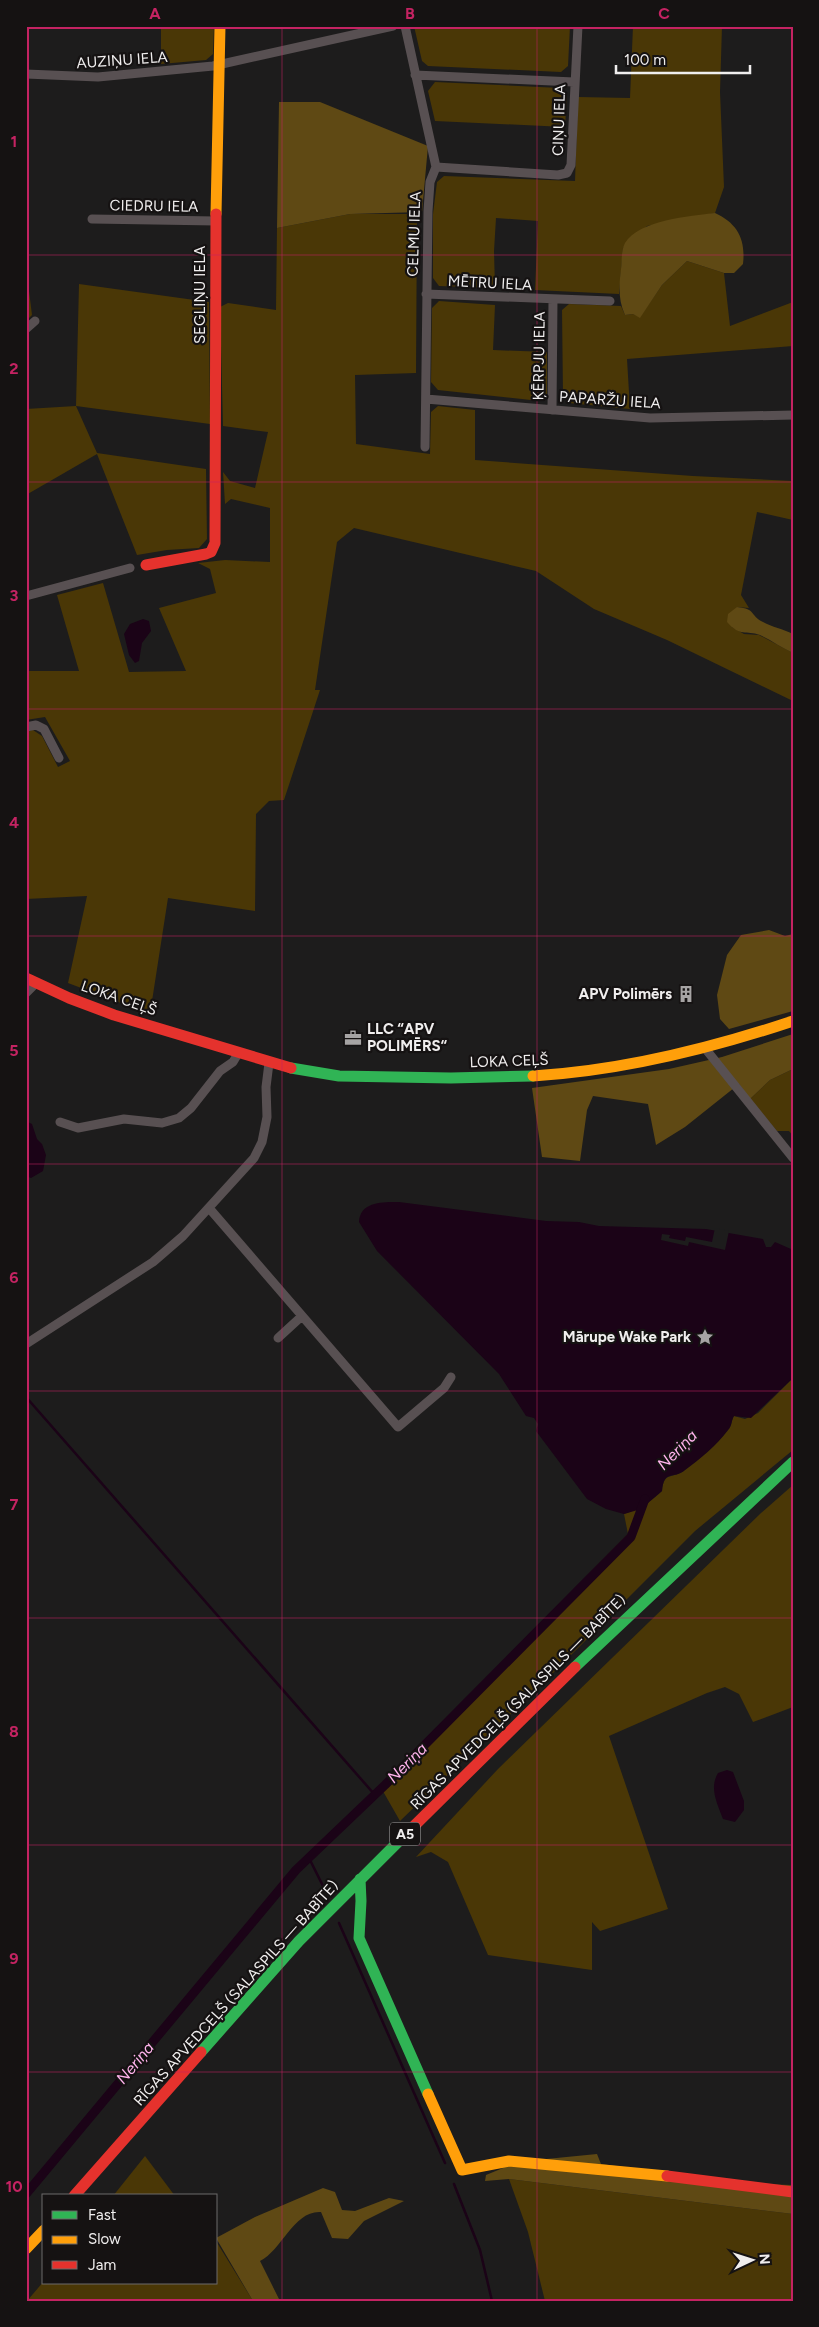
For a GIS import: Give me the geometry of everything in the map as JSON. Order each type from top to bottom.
[{"type":"main road","name":"SEGLIŅU IELA","points":[[146,564],[200,556],[211,552],[215,543],[216,221],[220,26]]},
{"type":"main road","name":"LOKA CEĻŠ","points":[[31,981],[97,1008],[269,1063],[312,1074],[339,1076],[510,1077],[573,1073],[655,1059],[793,1021]]},
{"type":"main road","name":"RĪGAS APVEDCEĻŠ (SALASPILS — BABĪTE)","points":[[76,2194],[299,1941],[604,1636],[793,1462]]},
{"type":"main road","points":[[360,1879],[363,1898],[359,1920],[359,1938],[462,2170],[509,2161],[666,2176],[727,2186],[793,2192]]},
{"type":"main road","points":[[26,2250],[42,2232]]},
{"type":"street","name":"AUZIŅU IELA","points":[[26,74],[98,77],[220,64],[393,26]]},
{"type":"street","name":"CELMU IELA","points":[[404,26],[436,167],[430,182],[428,211],[425,447]]},
{"type":"street","name":"CIŅU IELA","points":[[436,167],[558,175],[566,173],[571,165],[578,26]]},
{"type":"street","points":[[415,75],[574,82]]},
{"type":"street","name":"CIEDRU IELA","points":[[92,219],[216,221]]},
{"type":"street","name":"MĒTRU IELA","points":[[426,294],[553,300]]},
{"type":"street","name":"ĶĒRPJU IELA","points":[[552,410],[553,300],[610,301]]},
{"type":"street","points":[[26,329],[35,321]]},
{"type":"street","name":"PAPARŽU IELA","points":[[426,399],[650,418],[793,415]]},
{"type":"street","points":[[26,596],[130,568]]},
{"type":"street","points":[[26,727],[36,725],[44,729],[59,758]]},
{"type":"street","points":[[26,993],[31,981]]},
{"type":"street","points":[[704,1047],[793,1158]]},
{"type":"street","points":[[60,1122],[78,1128],[124,1119],[162,1123],[179,1118],[191,1108],[220,1071],[232,1062],[238,1052]]},
{"type":"street","points":[[26,1344],[152,1262],[183,1236],[254,1158],[262,1142],[267,1118],[266,1087],[269,1063]]},
{"type":"street","points":[[209,1208],[302,1316],[395,1429],[444,1388],[451,1377]]},
{"type":"street","points":[[278,1338],[302,1316]]},
{"type":"shaded area","points":[[161,26],[214,26],[213,54],[206,60],[161,64]]},
{"type":"shaded area","points":[[414,26],[570,26],[568,66],[561,72],[428,66],[422,61]]},
{"type":"shaded area","points":[[633,26],[722,26],[720,92],[724,187],[715,213],[647,226],[623,248],[619,294],[535,290],[538,221],[496,218],[494,251],[495,288],[439,286],[433,278],[433,214],[437,182],[444,176],[575,181],[578,97],[630,98]]},
{"type":"shaded area","points":[[435,82],[560,88],[567,95],[565,127],[435,121],[428,91]]},
{"type":"shaded area","points":[[279,102],[320,102],[428,146],[422,212],[350,214],[277,228]]},
{"type":"shaded area","points":[[715,213],[729,222],[738,233],[743,247],[743,264],[734,273],[724,273],[687,261],[662,285],[640,318],[633,314],[625,315],[620,298],[622,252],[625,243],[632,235],[653,224]]},
{"type":"shaded area","points":[[350,214],[417,214],[416,373],[355,375],[356,444],[430,454],[431,412],[438,406],[475,410],[475,460],[693,476],[793,481],[793,520],[757,512],[741,595],[749,608],[737,607],[732,627],[744,634],[759,635],[793,653],[793,701],[667,640],[594,609],[536,571],[354,528],[337,542],[315,690],[320,690],[284,800],[269,801],[256,814],[255,911],[168,898],[150,1014],[68,983],[87,896],[26,899],[26,731],[33,730],[42,736],[58,767],[70,761],[45,717],[26,720],[26,671],[79,671],[57,595],[103,583],[129,672],[186,671],[159,608],[216,593],[210,569],[198,563],[225,560],[270,562],[270,508],[231,499],[225,504],[223,472],[230,481],[255,488],[268,432],[223,426],[220,307],[228,303],[276,310],[277,228]]},
{"type":"shaded area","points":[[687,261],[724,273],[730,326],[793,302],[793,346],[627,359],[630,409],[569,403],[563,396],[562,310],[569,304],[621,306],[625,315],[633,314],[640,317],[662,285]]},
{"type":"shaded area","points":[[26,267],[32,315],[26,321]]},
{"type":"shaded area","points":[[79,284],[209,302],[210,424],[76,406]]},
{"type":"shaded area","points":[[439,301],[495,305],[493,350],[547,352],[547,395],[540,401],[438,390],[431,382],[432,308]]},
{"type":"shaded area","points":[[76,406],[97,453],[206,469],[207,539],[199,548],[167,550],[137,555],[97,454],[26,495],[26,409]]},
{"type":"shaded area","points":[[737,607],[748,609],[763,622],[793,634],[793,653],[760,635],[739,631],[732,627],[727,622],[728,614]]},
{"type":"shaded area","points":[[769,930],[785,936],[793,934],[793,1011],[729,1029],[720,1019],[717,995],[727,955],[741,935]]},
{"type":"shaded area","points":[[793,1034],[793,1069],[770,1080],[750,1099],[739,1084],[685,1127],[656,1145],[648,1104],[593,1096],[587,1110],[580,1161],[542,1157],[532,1088],[669,1069],[722,1057]]},
{"type":"shaded area","points":[[793,1069],[793,1136],[789,1131],[777,1131],[750,1099],[770,1080]]},
{"type":"shaded area","points":[[793,1378],[793,1450],[695,1531],[542,1684],[400,1821],[380,1786],[628,1534],[624,1514],[649,1502],[662,1491],[663,1484],[667,1478],[681,1473],[708,1452],[729,1428],[734,1416],[745,1419],[758,1413]]},
{"type":"shaded area","points":[[793,1485],[793,1707],[753,1722],[739,1694],[725,1687],[609,1736],[668,1909],[600,1931],[592,1922],[592,1970],[488,1955],[448,1862],[431,1852],[416,1857],[498,1769],[761,1513]]},
{"type":"shaded area","points":[[597,2154],[601,2164],[753,2184],[793,2185],[793,2214],[509,2179],[485,2181],[486,2175],[503,2168],[506,2163]]},
{"type":"shaded area","points":[[145,2156],[174,2194],[115,2194]]},
{"type":"shaded area","points":[[509,2179],[793,2214],[793,2301],[545,2301],[528,2232]]},
{"type":"shaded area","points":[[323,2188],[335,2192],[342,2210],[355,2211],[389,2198],[404,2201],[364,2221],[348,2239],[332,2238],[321,2212],[303,2217],[268,2256],[260,2261],[280,2301],[253,2301],[218,2241],[218,2237],[255,2217]]},
{"type":"shaded area","points":[[218,2244],[253,2301],[27,2301],[42,2283],[218,2284]]},
{"type":"water","points":[[143,619],[149,621],[151,631],[142,643],[139,661],[135,663],[129,655],[124,634],[130,624]]},
{"type":"water","points":[[26,1121],[32,1124],[37,1139],[42,1144],[46,1155],[43,1171],[31,1178],[26,1176]]},
{"type":"water","points":[[399,1202],[546,1221],[579,1222],[599,1226],[706,1229],[763,1239],[766,1247],[771,1247],[775,1242],[791,1249],[793,1378],[751,1418],[734,1416],[729,1428],[713,1447],[681,1473],[667,1477],[662,1491],[641,1509],[624,1514],[606,1509],[587,1499],[536,1431],[538,1424],[534,1418],[526,1416],[499,1374],[377,1251],[359,1222],[360,1215],[368,1206],[374,1204]]},
{"type":"water","points":[[727,1770],[733,1772],[744,1801],[744,1810],[735,1822],[723,1819],[714,1790],[715,1779],[718,1773]]},
{"type":"pier","points":[[715,1228],[729,1231],[725,1250],[689,1242],[688,1246],[661,1240],[662,1234],[670,1235],[669,1238],[685,1241],[686,1237],[712,1242]]},
{"type":"waterway","points":[[26,1397],[375,1795]]},
{"type":"waterway","name":"Neriņa","points":[[26,2194],[296,1870],[385,1785],[631,1537],[645,1499]]},
{"type":"waterway","points":[[309,1858],[324,1888]]},
{"type":"waterway","points":[[339,1923],[445,2163]]},
{"type":"waterway","points":[[454,2184],[480,2250],[492,2301]]},
{"type":"traffic: fast","points":[[291,1068],[339,1076],[451,1078],[533,1076]]},
{"type":"traffic: fast","points":[[575,1667],[793,1462]]},
{"type":"traffic: fast","points":[[201,2052],[299,1941],[412,1828]]},
{"type":"traffic: fast","points":[[360,1879],[359,1938],[428,2094]]},
{"type":"traffic: slow","points":[[216,214],[220,26]]},
{"type":"traffic: slow","points":[[533,1076],[632,1064],[729,1041],[793,1021]]},
{"type":"traffic: slow","points":[[428,2094],[462,2170],[509,2161],[667,2176]]},
{"type":"traffic: slow","points":[[26,2249],[42,2232]]},
{"type":"traffic: jam","points":[[146,565],[206,554],[211,552],[215,543],[216,214]]},
{"type":"traffic: jam","points":[[26,978],[69,998],[114,1015],[291,1068]]},
{"type":"traffic: jam","points":[[412,1828],[575,1667]]},
{"type":"traffic: jam","points":[[76,2194],[201,2052]]},
{"type":"traffic: jam","points":[[667,2176],[793,2192]]},
{"type":"place","name":"APV Polimērs","points":[[686,994]]},
{"type":"place","name":"LLC “APV POLIMĒRS“","points":[[353,1038]]},
{"type":"place","name":"Mārupe Wake Park","points":[[705,1337]]}]
